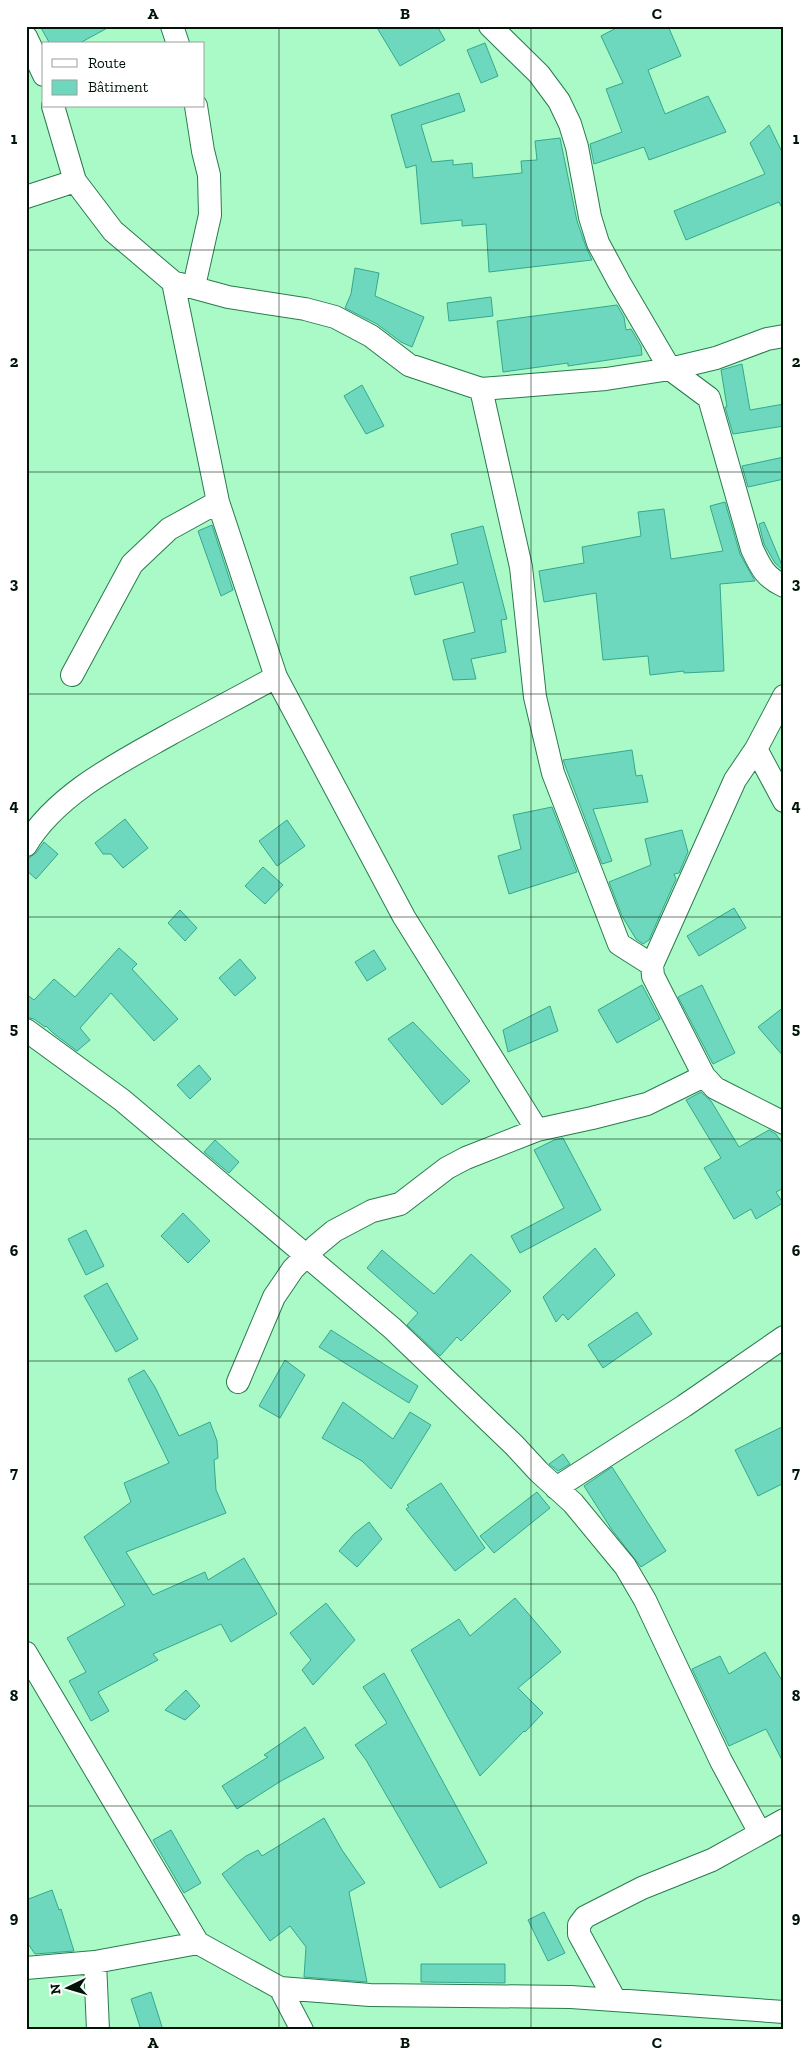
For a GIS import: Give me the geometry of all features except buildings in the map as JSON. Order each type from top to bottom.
[{"type":"street","points":[[172,26],[177,42]]},
{"type":"street","points":[[490,26],[539,74],[559,101],[570,124],[577,148],[590,217],[598,243],[670,369],[709,398],[752,549],[770,579],[784,586]]},
{"type":"street","points":[[26,37],[42,71]]},
{"type":"street","points":[[54,108],[75,181],[113,231],[184,284],[228,297],[305,309],[335,317],[371,336],[410,365],[482,389],[606,379],[670,369],[716,358],[767,339],[784,336]]},
{"type":"street","points":[[196,108],[209,175],[210,215],[184,284],[218,502],[276,676],[404,917],[537,1130]]},
{"type":"street","points":[[26,197],[75,181]]},
{"type":"street","points":[[482,389],[521,567],[535,697],[553,773],[619,944],[652,965]]},
{"type":"street","points":[[72,675],[132,564],[169,529],[218,502]]},
{"type":"street","points":[[26,845],[34,832],[70,796],[126,759],[276,676]]},
{"type":"street","points":[[784,696],[756,749],[735,780],[652,965],[653,976],[704,1076],[715,1088],[784,1123]]},
{"type":"street","points":[[756,749],[784,802]]},
{"type":"street","points":[[26,1030],[122,1100],[392,1328],[455,1387],[556,1488],[573,1502],[625,1566],[645,1600],[721,1761],[760,1833]]},
{"type":"street","points":[[238,1382],[274,1297],[293,1269],[334,1231],[372,1211],[400,1204],[447,1168],[466,1158],[537,1130],[647,1104],[704,1076]]},
{"type":"street","points":[[556,1488],[782,1341]]},
{"type":"street","points":[[26,1653],[198,1943],[280,1988],[370,1995],[571,1997],[784,2012]]},
{"type":"street","points":[[616,2000],[579,1934],[579,1925],[585,1917],[642,1888],[712,1860],[784,1820]]},
{"type":"street","points":[[26,1968],[95,1962],[198,1943]]},
{"type":"street","points":[[95,1962],[98,2030]]},
{"type":"street","points":[[280,1988],[302,2030]]}]
